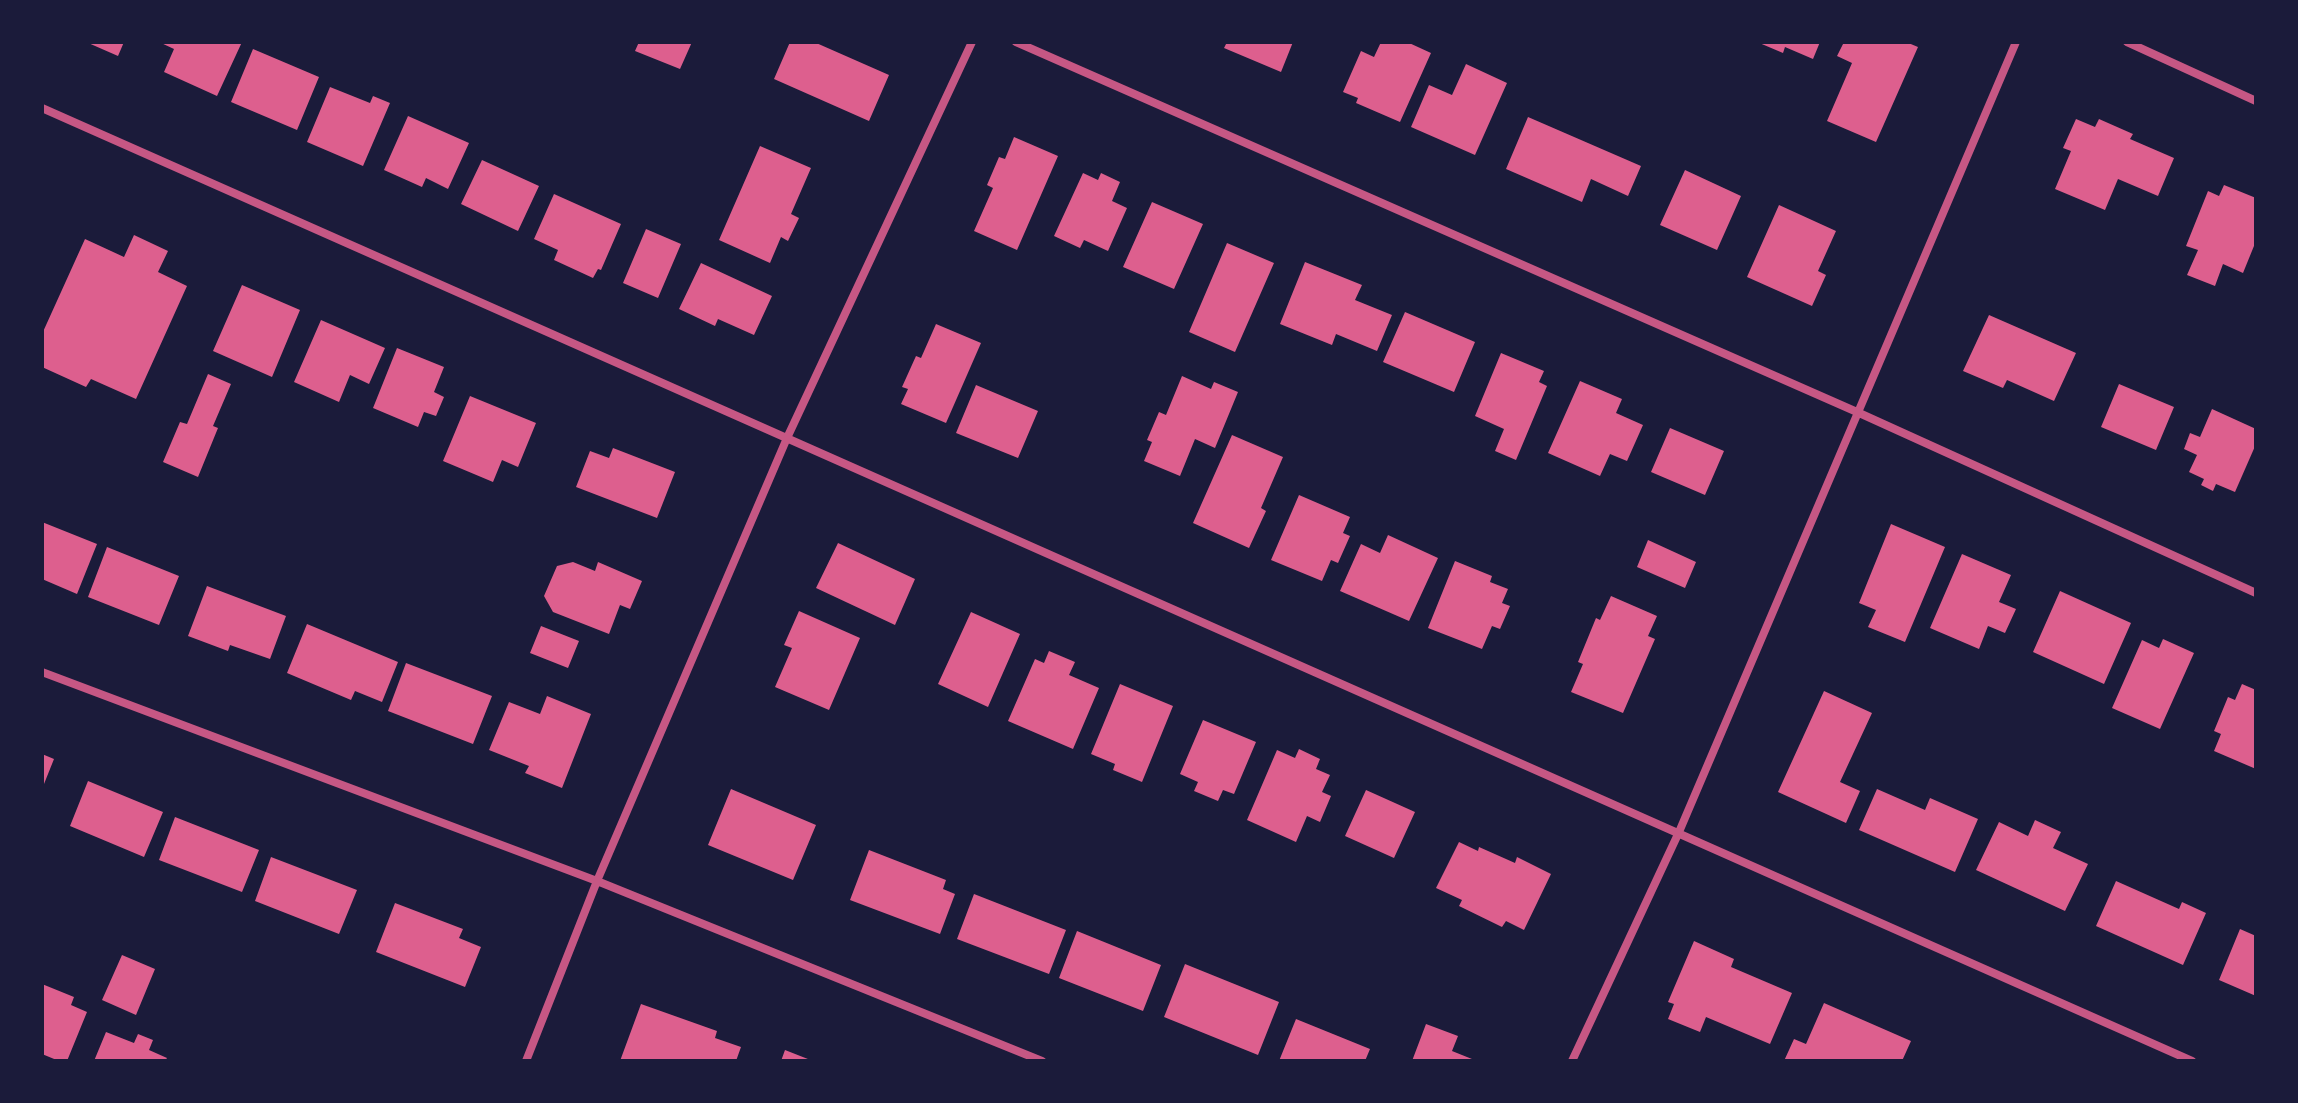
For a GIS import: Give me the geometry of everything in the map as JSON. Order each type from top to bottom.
[{"type":"street","points":[[526,1061],[597,881],[787,438],[972,42]]},
{"type":"street","points":[[1016,42],[1857,412],[2256,593]]},
{"type":"street","points":[[1572,1061],[1679,832],[2016,42]]},
{"type":"street","points":[[2127,42],[2256,101]]},
{"type":"street","points":[[42,108],[2192,1061]]},
{"type":"street","points":[[42,672],[597,881],[1042,1061]]},
{"type":"building","points":[[86,42],[124,42],[118,56]]},
{"type":"building","points":[[159,42],[242,42],[217,96],[164,72],[174,49]]},
{"type":"building","points":[[639,42],[692,42],[680,69],[635,51]]},
{"type":"building","points":[[790,42],[814,42],[889,75],[869,121],[774,79]]},
{"type":"building","points":[[1227,42],[1293,42],[1281,72],[1224,48]]},
{"type":"building","points":[[1381,42],[1407,42],[1431,53],[1400,122],[1356,103],[1358,98],[1343,92],[1361,51],[1374,57]]},
{"type":"building","points":[[1757,42],[1820,42],[1813,59],[1785,47],[1783,53]]},
{"type":"building","points":[[1844,42],[1906,42],[1918,47],[1876,142],[1827,121],[1852,63],[1837,56]]},
{"type":"building","points":[[253,49],[319,77],[297,130],[231,102]]},
{"type":"building","points":[[1466,64],[1507,83],[1475,155],[1411,127],[1429,85],[1452,95]]},
{"type":"building","points":[[330,87],[370,103],[373,96],[390,103],[363,166],[307,142]]},
{"type":"building","points":[[408,116],[469,143],[448,189],[426,178],[422,187],[384,170]]},
{"type":"building","points":[[1528,117],[1641,166],[1628,196],[1591,179],[1582,202],[1506,169]]},
{"type":"building","points":[[2076,119],[2095,127],[2099,119],[2133,134],[2130,139],[2174,158],[2158,196],[2118,179],[2105,210],[2055,189],[2071,151],[2063,148]]},
{"type":"building","points":[[1014,137],[1058,156],[1017,250],[974,231],[993,188],[987,185],[999,157],[1005,159]]},
{"type":"building","points":[[760,146],[811,168],[791,214],[799,218],[788,241],[781,237],[770,263],[719,240]]},
{"type":"building","points":[[482,160],[539,186],[518,231],[461,204]]},
{"type":"building","points":[[1685,170],[1741,196],[1717,250],[1660,225]]},
{"type":"building","points":[[1083,173],[1098,180],[1101,173],[1120,182],[1112,201],[1127,208],[1108,251],[1084,240],[1080,248],[1054,236]]},
{"type":"building","points":[[2224,185],[2256,198],[2256,241],[2243,273],[2223,264],[2215,286],[2187,275],[2198,250],[2186,246],[2208,191],[2219,196]]},
{"type":"building","points":[[554,194],[621,224],[601,270],[598,269],[593,278],[554,260],[558,250],[534,239]]},
{"type":"building","points":[[1152,202],[1203,224],[1174,289],[1123,267]]},
{"type":"building","points":[[1779,205],[1836,231],[1818,271],[1826,275],[1812,306],[1747,277]]},
{"type":"building","points":[[646,229],[681,244],[658,298],[623,283]]},
{"type":"building","points":[[134,235],[168,251],[158,272],[187,286],[136,399],[91,379],[86,387],[42,367],[42,334],[85,239],[124,257]]},
{"type":"building","points":[[1227,243],[1274,263],[1235,352],[1189,332]]},
{"type":"building","points":[[1305,262],[1362,285],[1355,300],[1392,315],[1377,351],[1336,334],[1332,345],[1280,324]]},
{"type":"building","points":[[701,263],[772,296],[754,335],[718,319],[715,326],[679,309]]},
{"type":"building","points":[[242,285],[300,310],[272,377],[213,351]]},
{"type":"building","points":[[1405,312],[1475,342],[1454,392],[1383,362]]},
{"type":"building","points":[[1989,315],[2076,353],[2054,401],[2007,380],[2003,388],[1963,371]]},
{"type":"building","points":[[321,320],[385,348],[369,384],[350,375],[339,402],[294,382]]},
{"type":"building","points":[[936,324],[981,343],[946,423],[901,404],[908,389],[902,387],[916,356],[921,358]]},
{"type":"building","points":[[397,348],[444,367],[434,392],[444,397],[436,416],[424,412],[418,427],[373,408]]},
{"type":"building","points":[[1501,353],[1544,371],[1539,382],[1547,386],[1516,460],[1495,451],[1504,429],[1475,416]]},
{"type":"building","points":[[208,374],[231,384],[213,426],[218,428],[198,477],[163,462],[180,422],[187,424]]},
{"type":"building","points":[[1182,376],[1211,389],[1214,382],[1238,392],[1215,448],[1195,439],[1180,476],[1144,461],[1152,442],[1147,440],[1159,412],[1166,415]]},
{"type":"building","points":[[1580,381],[1622,399],[1616,413],[1643,425],[1627,461],[1610,454],[1600,476],[1548,453]]},
{"type":"building","points":[[2119,384],[2174,407],[2156,450],[2101,427]]},
{"type":"building","points":[[976,385],[1038,411],[1018,458],[956,433]]},
{"type":"building","points":[[470,396],[536,423],[518,467],[502,460],[493,482],[443,461]]},
{"type":"building","points":[[2212,409],[2256,429],[2256,444],[2235,492],[2216,484],[2213,491],[2201,485],[2204,479],[2189,472],[2197,455],[2184,449],[2190,433],[2200,437]]},
{"type":"building","points":[[1670,428],[1724,451],[1705,495],[1651,472]]},
{"type":"building","points":[[1232,435],[1283,457],[1261,508],[1266,511],[1249,548],[1193,523]]},
{"type":"building","points":[[613,448],[675,472],[657,518],[576,487],[590,451],[609,458]]},
{"type":"building","points":[[1299,495],[1350,517],[1343,533],[1350,536],[1338,563],[1331,560],[1322,581],[1271,560]]},
{"type":"building","points":[[42,522],[97,544],[77,594],[42,579]]},
{"type":"building","points":[[1891,524],[1945,547],[1905,642],[1868,627],[1876,610],[1859,603]]},
{"type":"building","points":[[1388,535],[1438,558],[1409,621],[1340,591],[1361,544],[1380,553]]},
{"type":"building","points":[[1648,540],[1696,562],[1685,588],[1637,567]]},
{"type":"building","points":[[838,543],[915,579],[895,625],[816,588]]},
{"type":"building","points":[[107,547],[179,576],[159,625],[88,597]]},
{"type":"building","points":[[1962,554],[2011,575],[1999,602],[2016,609],[2005,633],[1988,626],[1979,649],[1930,628]]},
{"type":"building","points":[[1455,561],[1492,576],[1490,582],[1508,589],[1502,603],[1510,606],[1500,629],[1492,626],[1482,649],[1428,628]]},
{"type":"building","points":[[573,562],[595,571],[598,562],[642,581],[630,609],[620,605],[609,634],[553,612],[544,596],[557,566]]},
{"type":"building","points":[[207,586],[286,616],[270,659],[230,645],[228,651],[188,636]]},
{"type":"building","points":[[2060,591],[2131,623],[2104,684],[2033,652]]},
{"type":"building","points":[[1611,596],[1657,616],[1648,636],[1655,639],[1623,713],[1571,692],[1583,664],[1578,662],[1596,618],[1600,620]]},
{"type":"building","points":[[799,611],[860,638],[829,710],[775,687],[792,648],[784,645]]},
{"type":"building","points":[[971,612],[1020,634],[988,707],[938,684]]},
{"type":"building","points":[[307,624],[398,662],[382,702],[355,691],[351,700],[287,673]]},
{"type":"building","points":[[541,626],[579,641],[568,668],[530,653]]},
{"type":"building","points":[[2163,639],[2194,653],[2160,729],[2112,708],[2142,640],[2159,648]]},
{"type":"building","points":[[1049,651],[1075,662],[1069,675],[1099,688],[1073,749],[1008,721],[1035,659],[1044,663]]},
{"type":"building","points":[[406,663],[492,696],[473,744],[388,711]]},
{"type":"building","points":[[1120,684],[1173,706],[1142,782],[1113,770],[1115,764],[1091,754]]},
{"type":"building","points":[[2242,684],[2256,690],[2256,769],[2214,751],[2221,734],[2214,731],[2228,697],[2235,700]]},
{"type":"building","points":[[1824,691],[1872,713],[1840,782],[1860,791],[1846,823],[1778,792]]},
{"type":"building","points":[[547,696],[591,714],[562,788],[525,773],[529,766],[489,750],[509,702],[540,714]]},
{"type":"building","points":[[1203,720],[1256,742],[1234,794],[1223,790],[1218,801],[1194,791],[1198,782],[1180,774]]},
{"type":"building","points":[[1299,749],[1320,759],[1316,769],[1330,775],[1322,792],[1331,796],[1320,822],[1307,816],[1296,842],[1247,820],[1277,750],[1295,758]]},
{"type":"building","points":[[42,754],[54,759],[42,789]]},
{"type":"building","points":[[88,781],[163,812],[144,857],[70,826]]},
{"type":"building","points":[[731,789],[816,825],[793,880],[708,845]]},
{"type":"building","points":[[1877,789],[1925,810],[1930,798],[1978,819],[1955,872],[1859,830]]},
{"type":"building","points":[[1366,790],[1415,812],[1394,858],[1345,836]]},
{"type":"building","points":[[175,817],[259,850],[242,892],[159,860]]},
{"type":"building","points":[[2035,820],[2061,832],[2053,848],[2088,864],[2065,911],[1976,870],[1999,822],[2028,836]]},
{"type":"building","points":[[1459,842],[1515,863],[1517,857],[1551,874],[1524,930],[1506,921],[1502,927],[1459,906],[1462,900],[1436,888]]},
{"type":"building","points":[[869,850],[946,880],[943,889],[955,894],[940,934],[850,900]]},
{"type":"building","points":[[271,857],[357,890],[339,934],[255,901]]},
{"type":"building","points":[[2116,881],[2179,909],[2182,902],[2206,913],[2183,965],[2096,926]]},
{"type":"building","points":[[974,894],[1066,930],[1049,974],[957,939]]},
{"type":"building","points":[[395,903],[463,929],[459,938],[481,947],[465,987],[376,952]]},
{"type":"building","points":[[2240,929],[2256,936],[2256,996],[2219,980]]},
{"type":"building","points":[[1077,931],[1161,965],[1143,1011],[1059,978]]},
{"type":"building","points":[[1694,941],[1734,959],[1731,967],[1792,993],[1770,1044],[1706,1017],[1700,1032],[1668,1019],[1674,1004],[1668,1002]]},
{"type":"building","points":[[122,955],[155,969],[136,1015],[102,1000]]},
{"type":"building","points":[[1185,964],[1279,1002],[1258,1055],[1164,1017]]},
{"type":"building","points":[[42,984],[74,997],[71,1005],[87,1012],[67,1061],[42,1054]]},
{"type":"building","points":[[1824,1003],[1911,1041],[1902,1061],[1784,1061],[1794,1039],[1806,1044]]},
{"type":"building","points":[[641,1004],[717,1031],[715,1038],[741,1047],[736,1061],[620,1061]]},
{"type":"building","points":[[1296,1019],[1370,1049],[1365,1061],[1279,1061]]},
{"type":"building","points":[[1426,1024],[1458,1036],[1452,1051],[1477,1061],[1412,1061]]},
{"type":"building","points":[[106,1032],[134,1043],[138,1034],[153,1040],[149,1050],[167,1058],[165,1061],[94,1061]]},
{"type":"building","points":[[785,1050],[813,1061],[781,1061]]}]
